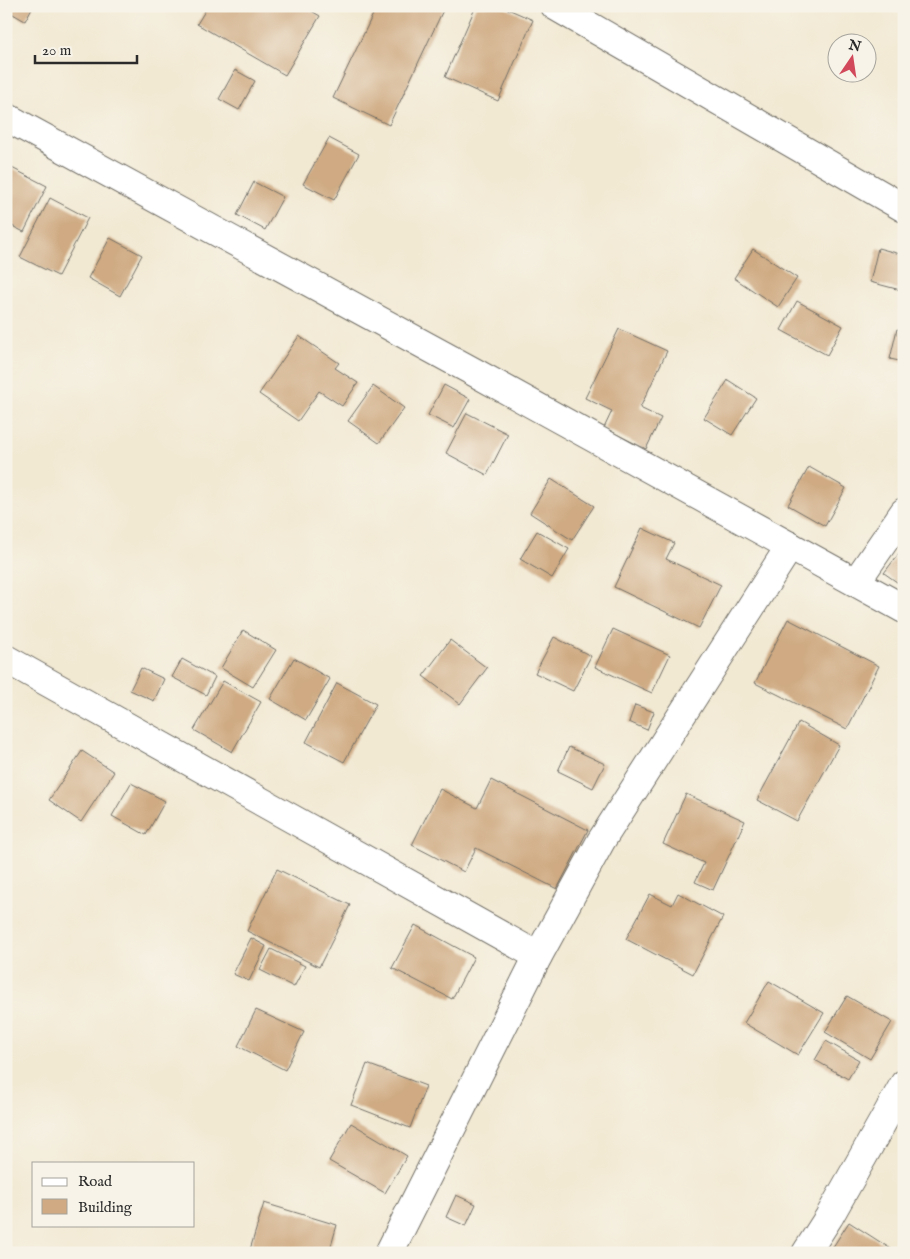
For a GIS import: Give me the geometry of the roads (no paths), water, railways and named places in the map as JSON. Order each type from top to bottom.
[{"type":"street","points":[[555,6],[904,208]]},
{"type":"street","points":[[6,117],[904,609]]},
{"type":"street","points":[[856,582],[904,512]]},
{"type":"street","points":[[389,1253],[538,956],[601,841],[790,546]]},
{"type":"street","points":[[6,659],[538,956]]},
{"type":"street","points":[[806,1253],[829,1217],[904,1084]]}]
